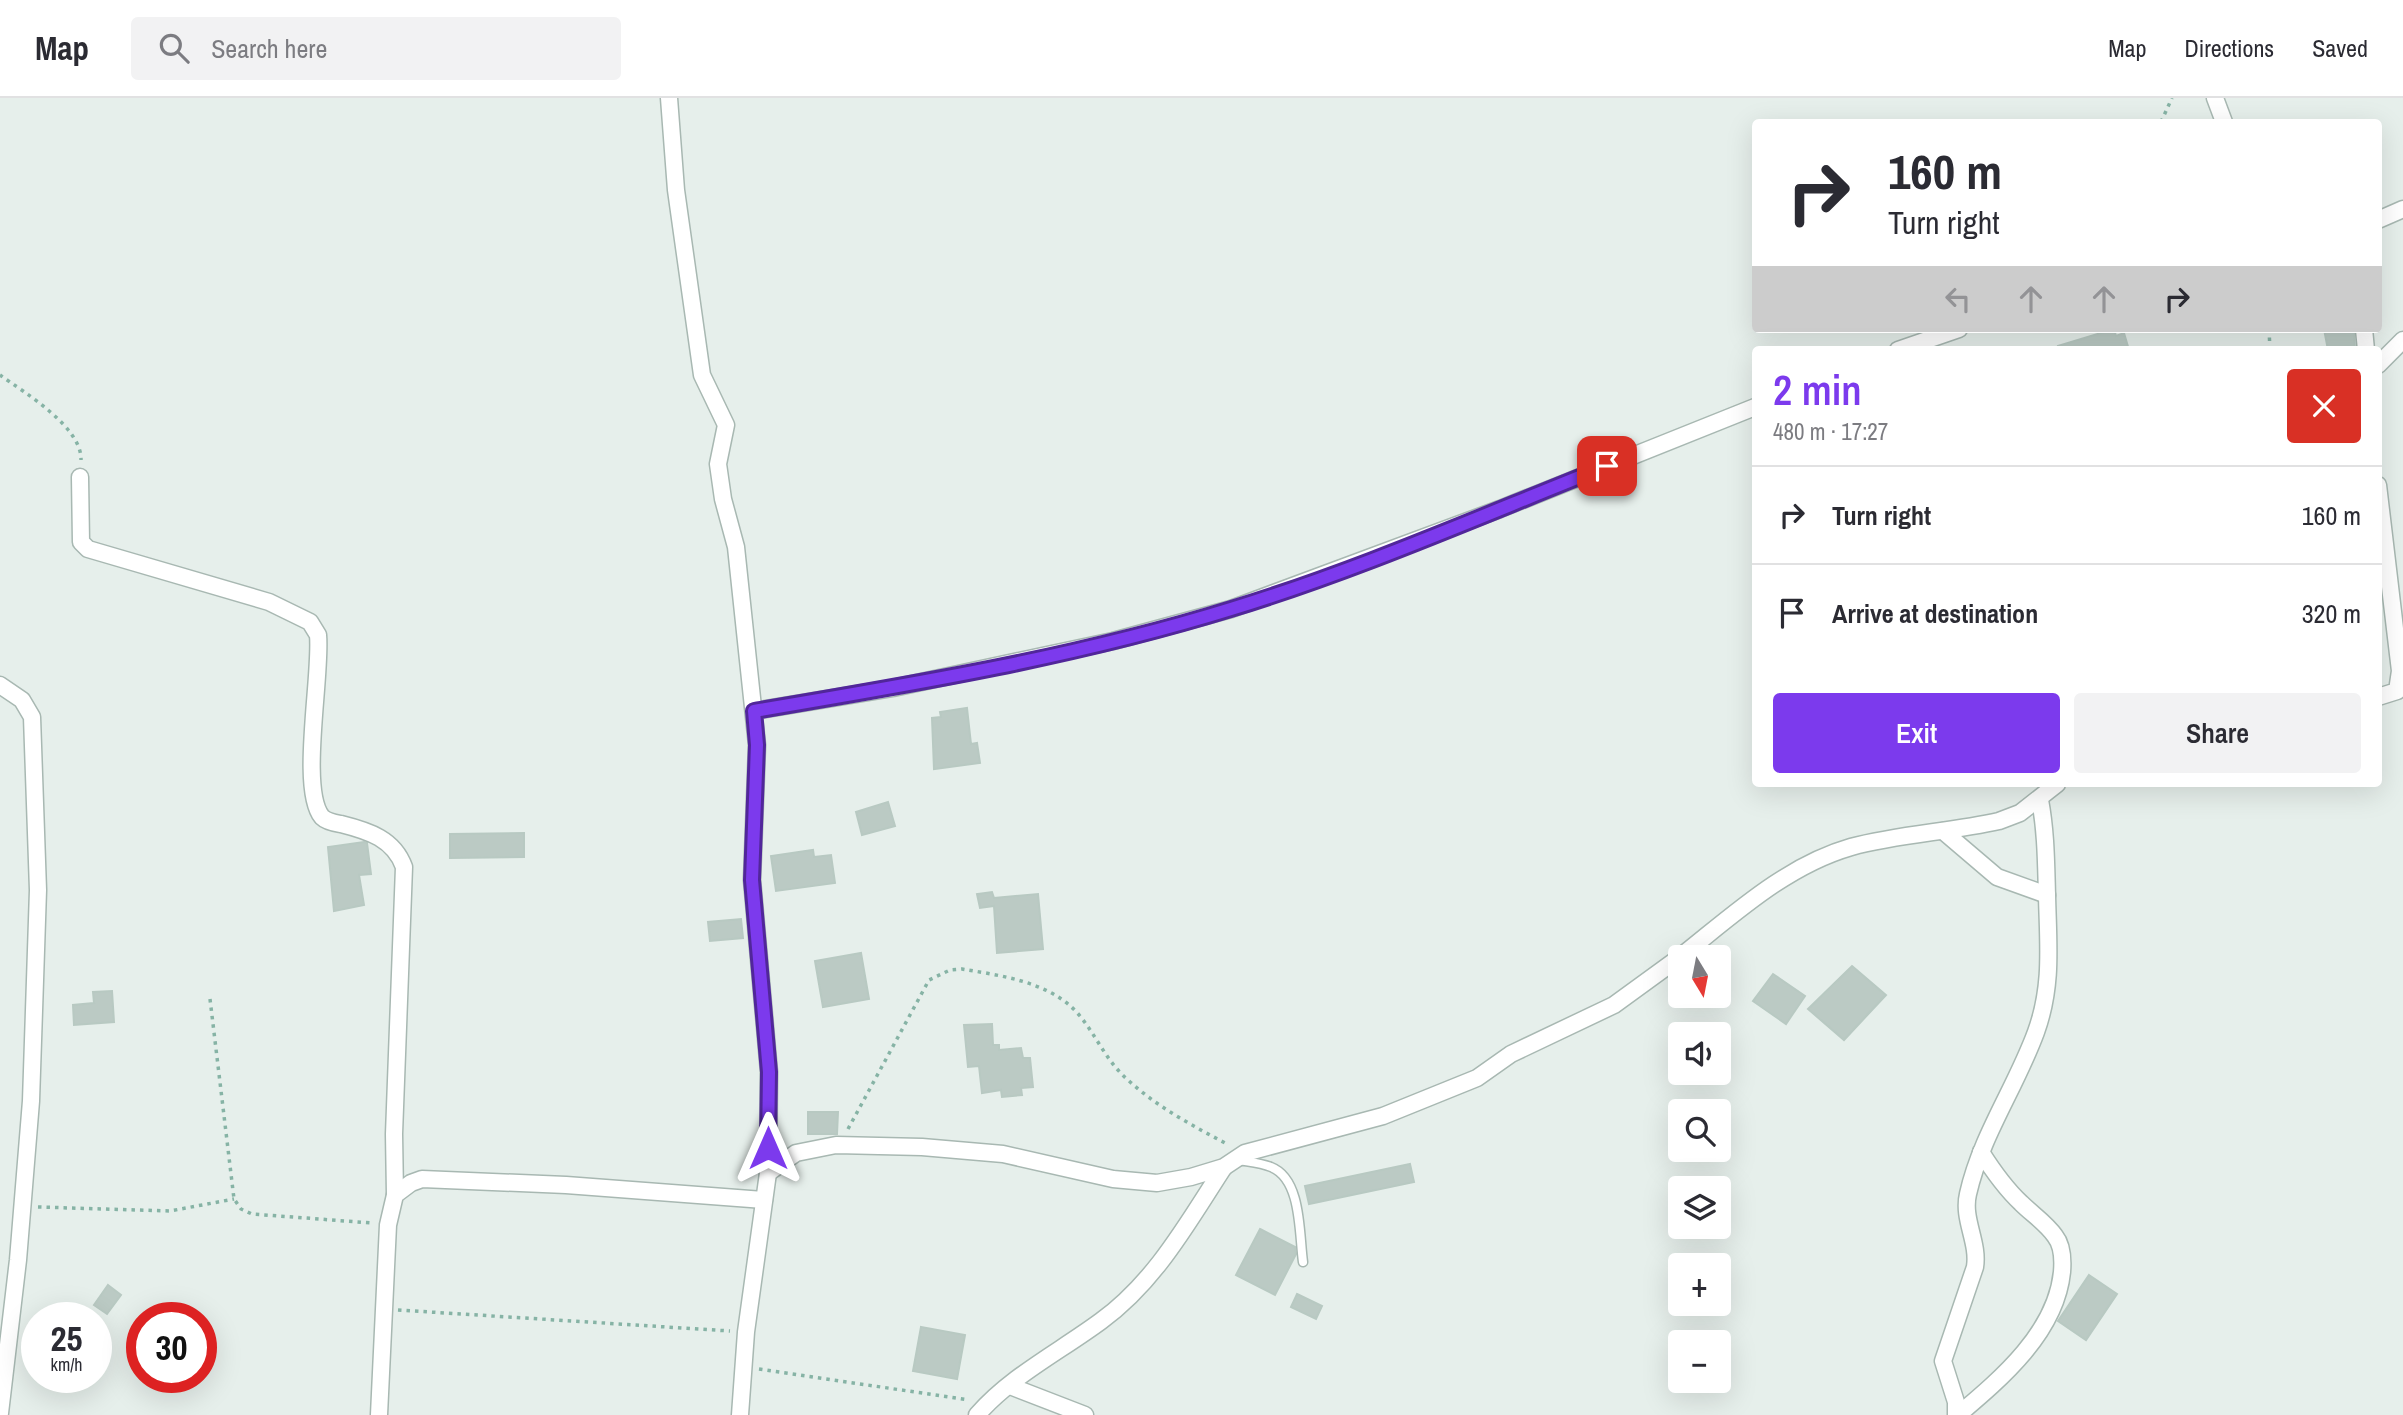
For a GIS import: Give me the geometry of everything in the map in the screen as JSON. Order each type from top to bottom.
[{"type":"street","points":[[669,98],[676,190],[702,375],[726,425],[718,464],[736,547],[757,745],[752,880],[769,1072],[768,1173],[746,1332],[740,1415]]},
{"type":"street","points":[[2215,98],[2223,119]]},
{"type":"street","points":[[2382,218],[2403,209]]},
{"type":"street","points":[[1910,346],[1947,333]]},
{"type":"street","points":[[2382,361],[2403,340]]},
{"type":"street","points":[[754,711],[893,688],[1112,641],[1231,609],[1500,509],[1752,408]]},
{"type":"street","points":[[80,477],[81,541],[88,549],[269,603],[310,622],[318,635],[312,778],[318,811],[326,821],[369,831],[392,846],[404,867],[394,1134],[395,1195],[388,1225],[379,1415]]},
{"type":"street","points":[[2382,519],[2400,671],[2397,691],[2382,696]]},
{"type":"street","points":[[0,685],[22,700],[32,716],[38,890],[31,1101],[23,1207],[0,1413]]},
{"type":"street","points":[[1695,945],[1750,901],[1783,879],[1818,861],[1850,848],[1999,821],[2020,813],[2054,787]]},
{"type":"street","points":[[1957,1415],[1956,1402],[1943,1361],[1977,1254],[1966,1205],[1982,1153],[2035,1034],[2047,999],[2050,972],[2048,848],[2040,800]]},
{"type":"street","points":[[1943,831],[1997,877],[2047,895]]},
{"type":"street","points":[[768,1173],[796,1153],[836,1145],[922,1147],[1003,1154],[1113,1179],[1157,1183],[1191,1177],[1235,1160],[1383,1116],[1477,1078],[1511,1054],[1614,1005],[1668,966]]},
{"type":"street","points":[[1957,1415],[2010,1366],[2041,1332],[2054,1308],[2063,1264],[2056,1236],[2000,1181],[1982,1153]]},
{"type":"street","points":[[982,1409],[1122,1303],[1185,1230],[1235,1160]]},
{"type":"street","points":[[395,1195],[411,1183],[433,1178],[764,1200]]},
{"type":"street","points":[[1010,1386],[1085,1415]]},
{"type":"lane","points":[[1235,1160],[1271,1167],[1287,1178],[1293,1195],[1303,1262]]},
{"type":"path","points":[[2162,119],[2172,98]]},
{"type":"path","points":[[0,375],[63,424],[76,440],[81,455],[80,477]]},
{"type":"path","points":[[836,1145],[880,1073],[929,980],[950,970],[962,969],[1035,986],[1055,995],[1079,1015],[1111,1064],[1143,1094],[1235,1160]]},
{"type":"path","points":[[210,999],[234,1199],[241,1209],[252,1214],[388,1225]]},
{"type":"path","points":[[23,1207],[170,1211],[234,1199]]},
{"type":"path","points":[[384,1308],[746,1332]]},
{"type":"path","points":[[743,1366],[982,1409]]},
{"type":"building","points":[[2101,333],[2115,333],[2116,336],[2124,333],[2128,346],[2058,346]]},
{"type":"building","points":[[2325,333],[2354,333],[2355,346],[2327,346]]},
{"type":"building","points":[[967,708],[971,744],[977,743],[980,763],[934,769],[932,718],[941,717],[940,712]]},
{"type":"building","points":[[888,802],[895,826],[862,835],[856,812]]},
{"type":"building","points":[[524,833],[524,857],[450,858],[450,834]]},
{"type":"building","points":[[367,843],[371,874],[359,875],[364,905],[334,911],[328,847]]},
{"type":"building","points":[[813,850],[814,857],[831,855],[835,883],[776,891],[771,856]]},
{"type":"building","points":[[992,892],[994,898],[1038,894],[1043,949],[997,953],[994,906],[980,908],[977,894]]},
{"type":"building","points":[[741,919],[743,938],[710,941],[708,922]]},
{"type":"building","points":[[861,953],[869,999],[823,1007],[815,961]]},
{"type":"building","points":[[1852,966],[1886,995],[1844,1040],[1808,1009]]},
{"type":"building","points":[[1773,974],[1805,996],[1786,1024],[1753,1001]]},
{"type":"building","points":[[112,991],[114,1022],[74,1025],[73,1005],[94,1003],[93,992]]},
{"type":"building","points":[[992,1024],[993,1045],[999,1045],[999,1050],[1021,1048],[1023,1058],[1030,1058],[1033,1087],[1021,1088],[1022,1095],[1002,1097],[1001,1090],[982,1093],[979,1066],[968,1067],[964,1025]]},
{"type":"building","points":[[808,1112],[838,1112],[837,1134],[808,1134]]},
{"type":"building","points":[[1410,1164],[1414,1182],[1309,1204],[1305,1186]]},
{"type":"building","points":[[1260,1229],[1295,1247],[1296,1254],[1275,1295],[1236,1275]]},
{"type":"building","points":[[2089,1275],[2117,1294],[2086,1340],[2058,1321]]},
{"type":"building","points":[[108,1285],[121,1295],[112,1307],[112,1302],[96,1302]]},
{"type":"building","points":[[1297,1294],[1322,1306],[1316,1319],[1291,1307]]},
{"type":"building","points":[[921,1327],[965,1335],[957,1379],[913,1371]]},
{"type":"route","points":[[768,1148],[769,1072],[752,880],[757,745],[754,711],[893,688],[1112,641],[1231,609],[1361,562],[1607,466]]}]
